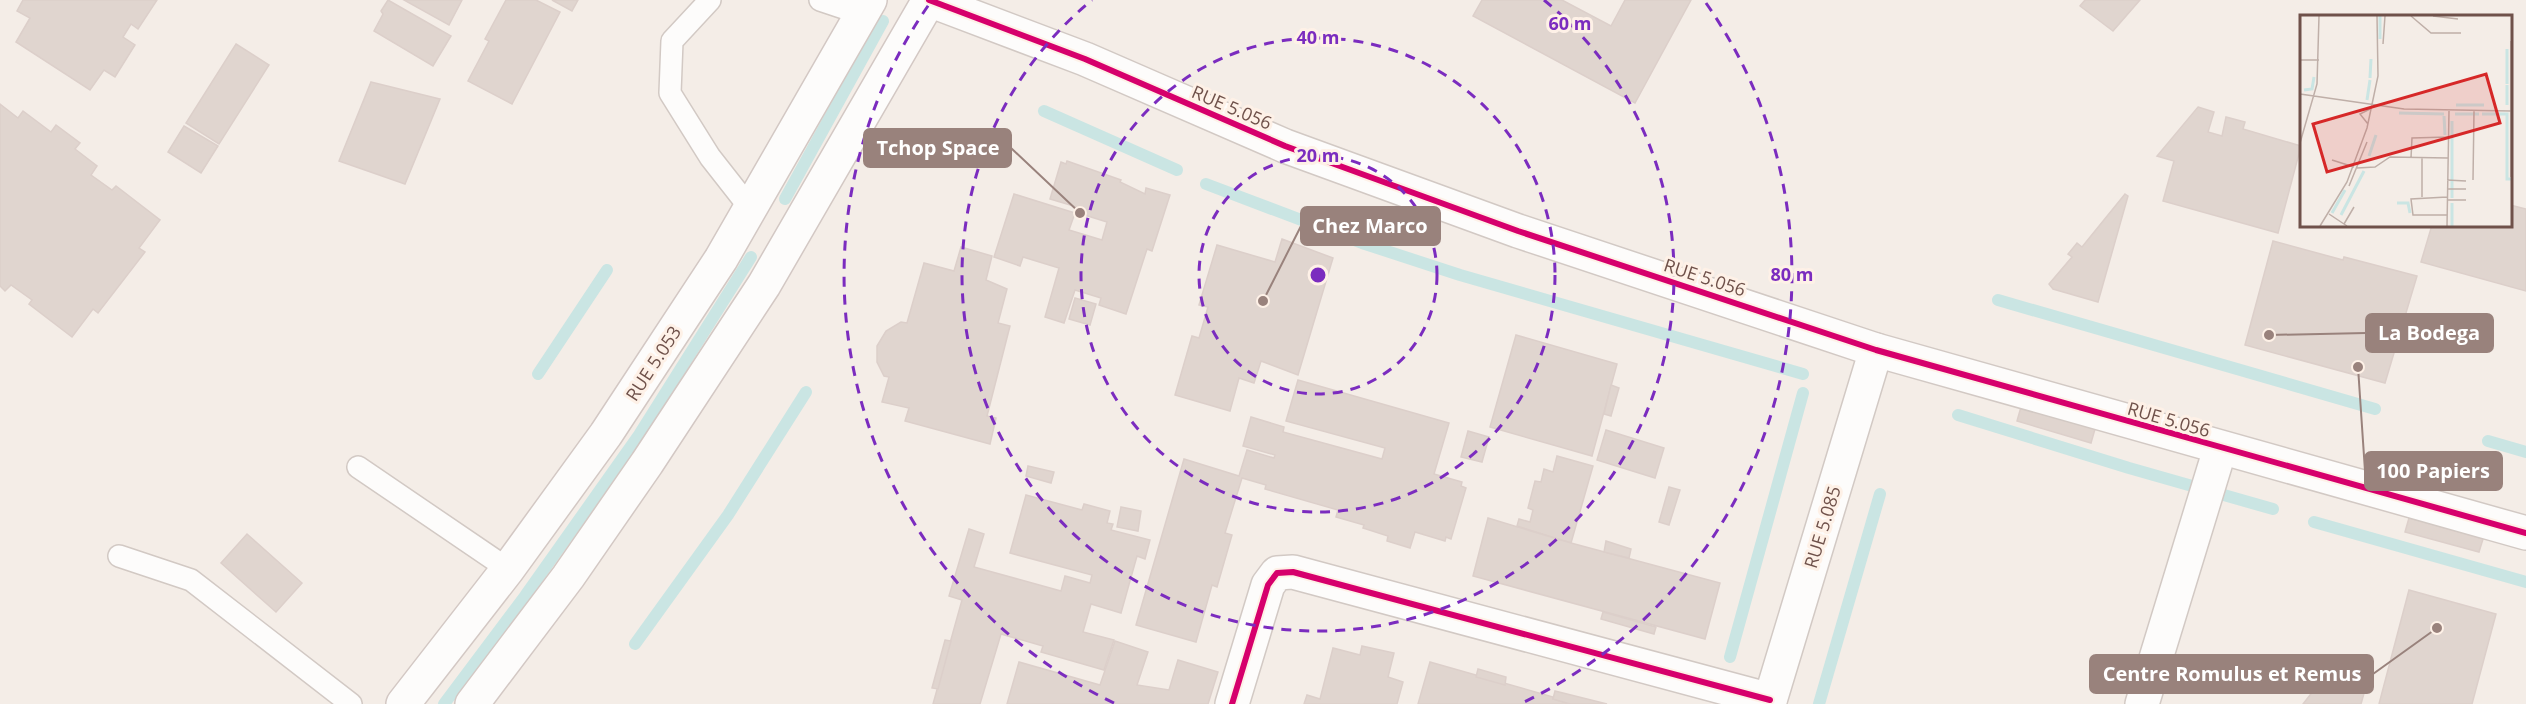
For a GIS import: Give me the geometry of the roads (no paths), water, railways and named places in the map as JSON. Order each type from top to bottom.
[{"type":"street","name":"RUE 5.056","points":[[929,0],[1085,59],[1285,146],[1518,231],[1876,350],[2220,449],[2526,533]]},
{"type":"street","points":[[472,704],[574,568],[647,463],[764,285],[929,0]]},
{"type":"street","name":"RUE 5.053","points":[[403,704],[508,569],[606,434],[721,259],[866,7]]},
{"type":"street","name":"RUE 5.085","points":[[1769,702],[1876,350]]},
{"type":"street","points":[[2142,704],[2220,449]]},
{"type":"street","points":[[1232,704],[1268,585],[1277,573],[1293,572],[1769,702]]},
{"type":"lane","points":[[710,0],[672,41],[670,93],[710,157],[750,208]]},
{"type":"lane","points":[[820,0],[866,7]]},
{"type":"lane","points":[[358,467],[508,569]]},
{"type":"lane","points":[[119,556],[191,580],[351,704]]},
{"type":"waterway","points":[[785,199],[883,21]]},
{"type":"waterway","points":[[1044,111],[1177,170]]},
{"type":"waterway","points":[[1206,184],[1362,243],[1460,275],[1803,374]]},
{"type":"waterway","points":[[444,704],[525,596],[639,435],[751,257]]},
{"type":"waterway","points":[[538,374],[607,270]]},
{"type":"waterway","points":[[1998,300],[2375,409]]},
{"type":"waterway","points":[[635,644],[728,515],[806,392]]},
{"type":"waterway","points":[[1730,657],[1803,393]]},
{"type":"waterway","points":[[1958,415],[2129,468],[2273,509]]},
{"type":"waterway","points":[[2488,441],[2526,452]]},
{"type":"waterway","points":[[1819,704],[1880,494]]},
{"type":"waterway","points":[[2314,522],[2526,582]]},
{"type":"place","name":"Tchop Space","points":[[1080,213]]},
{"type":"place","name":"Chez Marco","points":[[1263,301]]},
{"type":"place","name":"La Bodega","points":[[2269,335]]},
{"type":"place","name":"100 Papiers","points":[[2358,367]]},
{"type":"place","name":"Centre Romulus et Remus","points":[[2437,628]]}]
